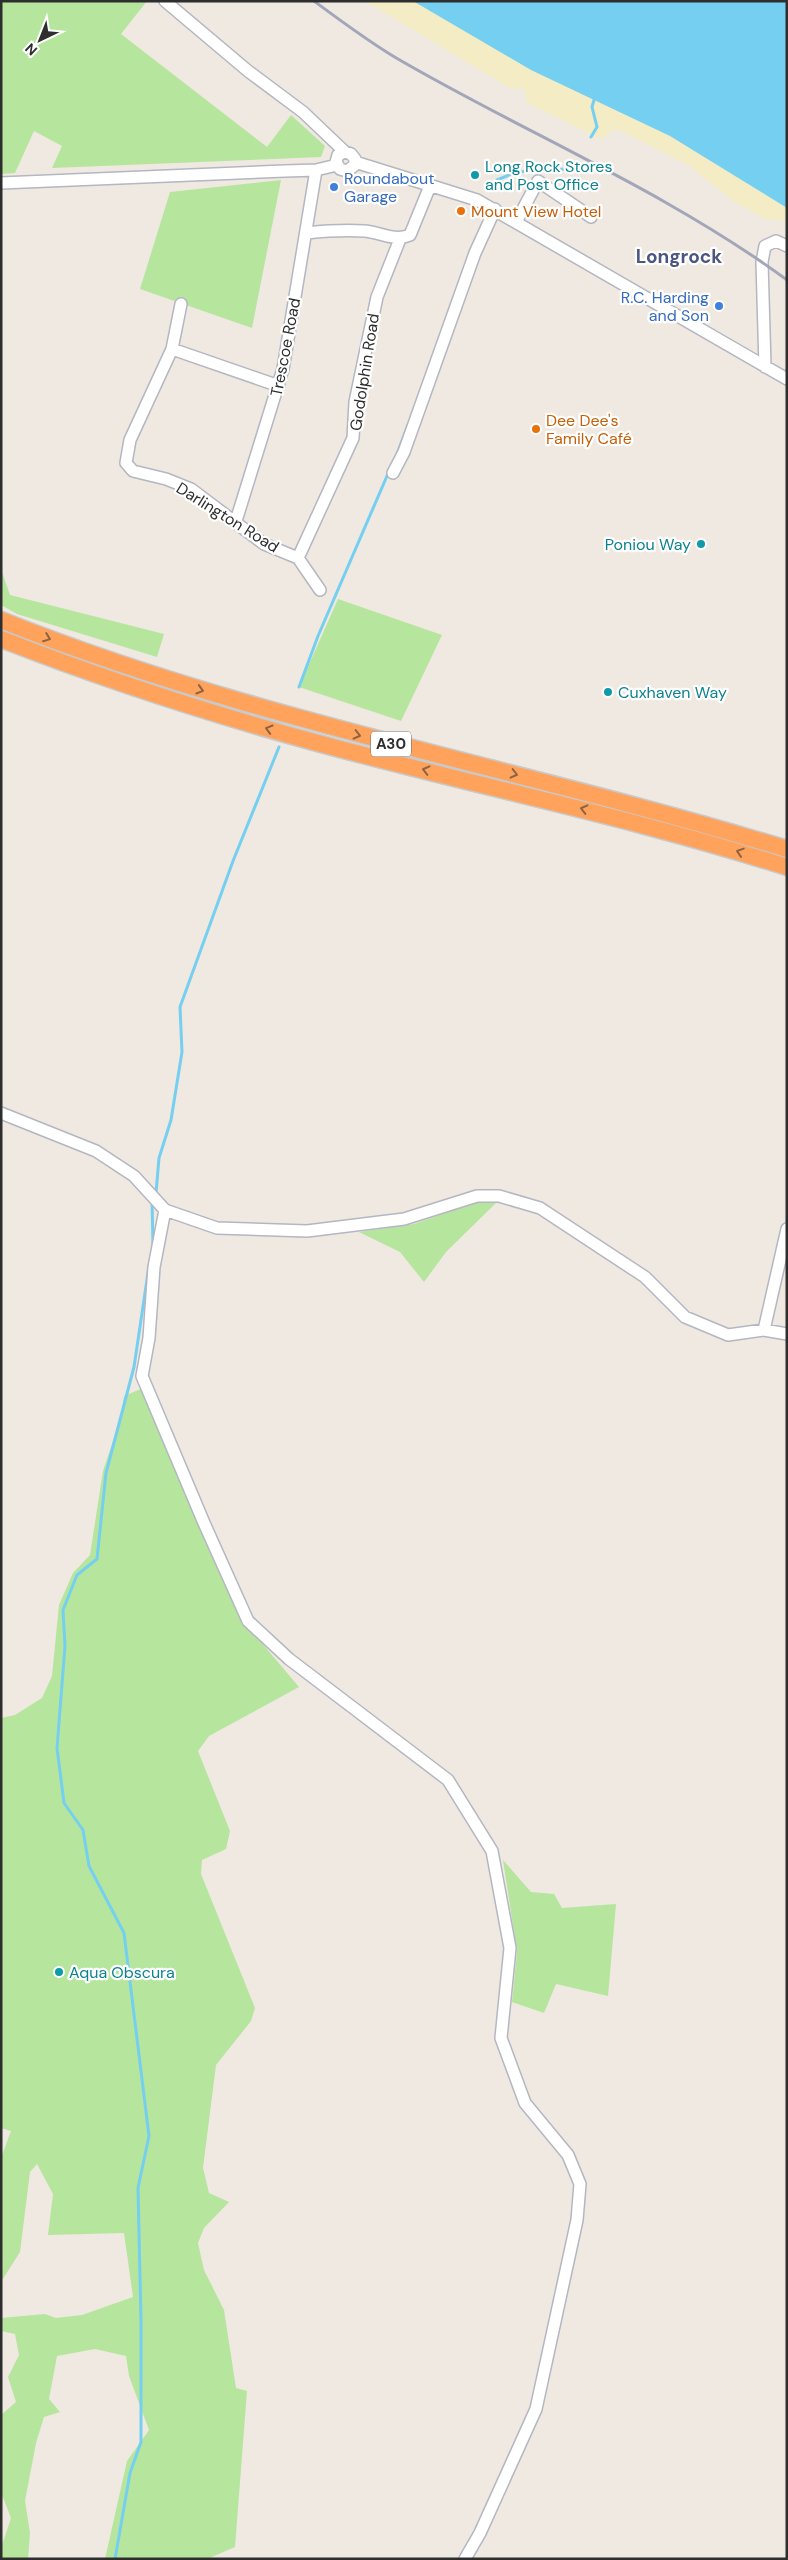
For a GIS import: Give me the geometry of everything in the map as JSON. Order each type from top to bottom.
[{"type":"highway","name":"A30","points":[[1,620],[142,672],[248,705],[690,820],[787,849]]},
{"type":"highway","name":"A30","points":[[1,639],[115,681],[220,716],[315,742],[619,818],[787,867]]},
{"type":"street","points":[[165,1],[248,70],[303,112],[345,152],[351,154],[355,162],[353,168],[347,171],[340,170],[337,165],[338,155],[345,152]]},
{"type":"street","points":[[355,162],[430,186],[456,192],[495,209],[787,379]]},
{"type":"street","points":[[1,183],[316,170],[337,165]]},
{"type":"street","name":"Trescoe Road","points":[[236,520],[278,386],[307,232],[316,170]]},
{"type":"street","points":[[516,222],[538,181],[591,217]]},
{"type":"street","points":[[307,232],[332,230],[366,231],[400,239],[410,235],[430,186]]},
{"type":"street","points":[[393,472],[404,452],[475,253],[495,209]]},
{"type":"street","name":"Godolphin Road","points":[[298,558],[353,438],[356,402],[377,297],[400,239]]},
{"type":"street","points":[[765,367],[762,262],[764,246],[776,241],[787,246]]},
{"type":"street","name":"Darlington Road","points":[[181,304],[172,349],[130,440],[126,463],[133,471],[166,479],[191,489],[236,520],[264,544],[298,558],[320,590]]},
{"type":"street","points":[[172,349],[278,386]]},
{"type":"street","points":[[1,1113],[96,1151],[134,1176],[165,1210],[217,1228],[307,1232],[404,1219],[477,1196],[499,1196],[540,1208],[646,1277],[685,1317],[728,1336],[764,1330],[787,1334]]},
{"type":"street","points":[[165,1210],[154,1267],[149,1338],[142,1376],[204,1523],[248,1621],[289,1659],[448,1780],[492,1851],[510,1948],[501,2038],[525,2102],[568,2155],[580,2184],[577,2220],[536,2409],[480,2533],[465,2559]]},
{"type":"street","points":[[764,1330],[787,1229]]},
{"type":"green space","points":[[1,1],[147,1],[121,34],[267,147],[291,115],[325,146],[321,157],[52,168],[62,146],[34,131],[15,173],[1,174]]},
{"type":"green space","points":[[281,180],[252,328],[140,289],[170,192]]},
{"type":"green space","points":[[1,569],[10,595],[164,634],[157,657],[17,614],[1,605]]},
{"type":"green space","points":[[338,599],[442,635],[401,721],[299,687]]},
{"type":"green space","points":[[498,1201],[446,1252],[424,1282],[400,1252],[359,1232],[414,1224],[474,1203]]},
{"type":"green space","points":[[143,1388],[255,1635],[299,1687],[209,1736],[198,1751],[230,1831],[226,1849],[202,1860],[201,1874],[255,2008],[251,2021],[216,2065],[203,2168],[209,2193],[229,2202],[204,2228],[198,2243],[204,2270],[224,2310],[236,2388],[247,2391],[235,2547],[207,2559],[105,2559],[127,2461],[149,2430],[129,2376],[126,2356],[95,2349],[57,2356],[49,2399],[60,2412],[44,2417],[36,2443],[25,2501],[30,2533],[28,2559],[1,2559],[1,2548],[11,2518],[1,2492],[1,2415],[16,2402],[8,2377],[19,2355],[15,2334],[1,2331],[1,2318],[45,2314],[56,2318],[82,2315],[133,2297],[124,2233],[48,2235],[53,2194],[37,2164],[30,2172],[20,2252],[1,2282],[1,2158],[11,2131],[1,2128],[1,1718],[15,1715],[42,1698],[52,1676],[59,1605],[73,1573],[90,1555],[103,1471],[121,1417],[124,1396]]},
{"type":"green space","points":[[503,1860],[531,1892],[554,1894],[562,1908],[616,1904],[608,1996],[556,1984],[544,2013],[512,2002],[517,1952]]},
{"type":"sand","points":[[365,1],[787,1],[787,221],[766,219],[736,203],[688,165],[623,132],[615,129],[601,139],[527,103],[524,89],[510,88]]},
{"type":"water","points":[[413,1],[787,1],[787,208],[670,136],[531,70]]},
{"type":"waterway","points":[[591,137],[597,127],[592,107],[594,100]]},
{"type":"waterway","points":[[497,180],[516,172],[567,169],[575,163]]},
{"type":"waterway","points":[[484,213],[485,220]]},
{"type":"waterway","points":[[397,454],[408,425]]},
{"type":"waterway","points":[[299,687],[318,636],[390,469]]},
{"type":"waterway","points":[[156,1193],[159,1158],[171,1120],[182,1052],[180,1007],[233,861],[279,747]]},
{"type":"waterway","points":[[152,1201],[153,1245]]},
{"type":"waterway","points":[[115,2559],[130,2473],[141,2442],[138,2188],[149,2136],[124,1933],[89,1866],[83,1830],[64,1803],[57,1748],[65,1646],[63,1610],[77,1575],[97,1559],[106,1473],[134,1367],[149,1266]]},
{"type":"railway","points":[[314,1],[398,59],[596,164],[693,218],[787,280]]},
{"type":"place","name":"Long Rock Stores and Post Office","points":[[475,175]]},
{"type":"place","name":"Roundabout Garage","points":[[334,187]]},
{"type":"place","name":"Mount View Hotel","points":[[461,211]]},
{"type":"place","name":"R.C. Harding and Son","points":[[719,306]]},
{"type":"place","name":"Dee Dee's Family Café","points":[[536,429]]},
{"type":"place","name":"Poniou Way","points":[[701,544]]},
{"type":"place","name":"Cuxhaven Way","points":[[608,692]]},
{"type":"place","name":"Aqua Obscura","points":[[59,1972]]},
{"type":"district","name":"Longrock","points":[[679,256]]}]
